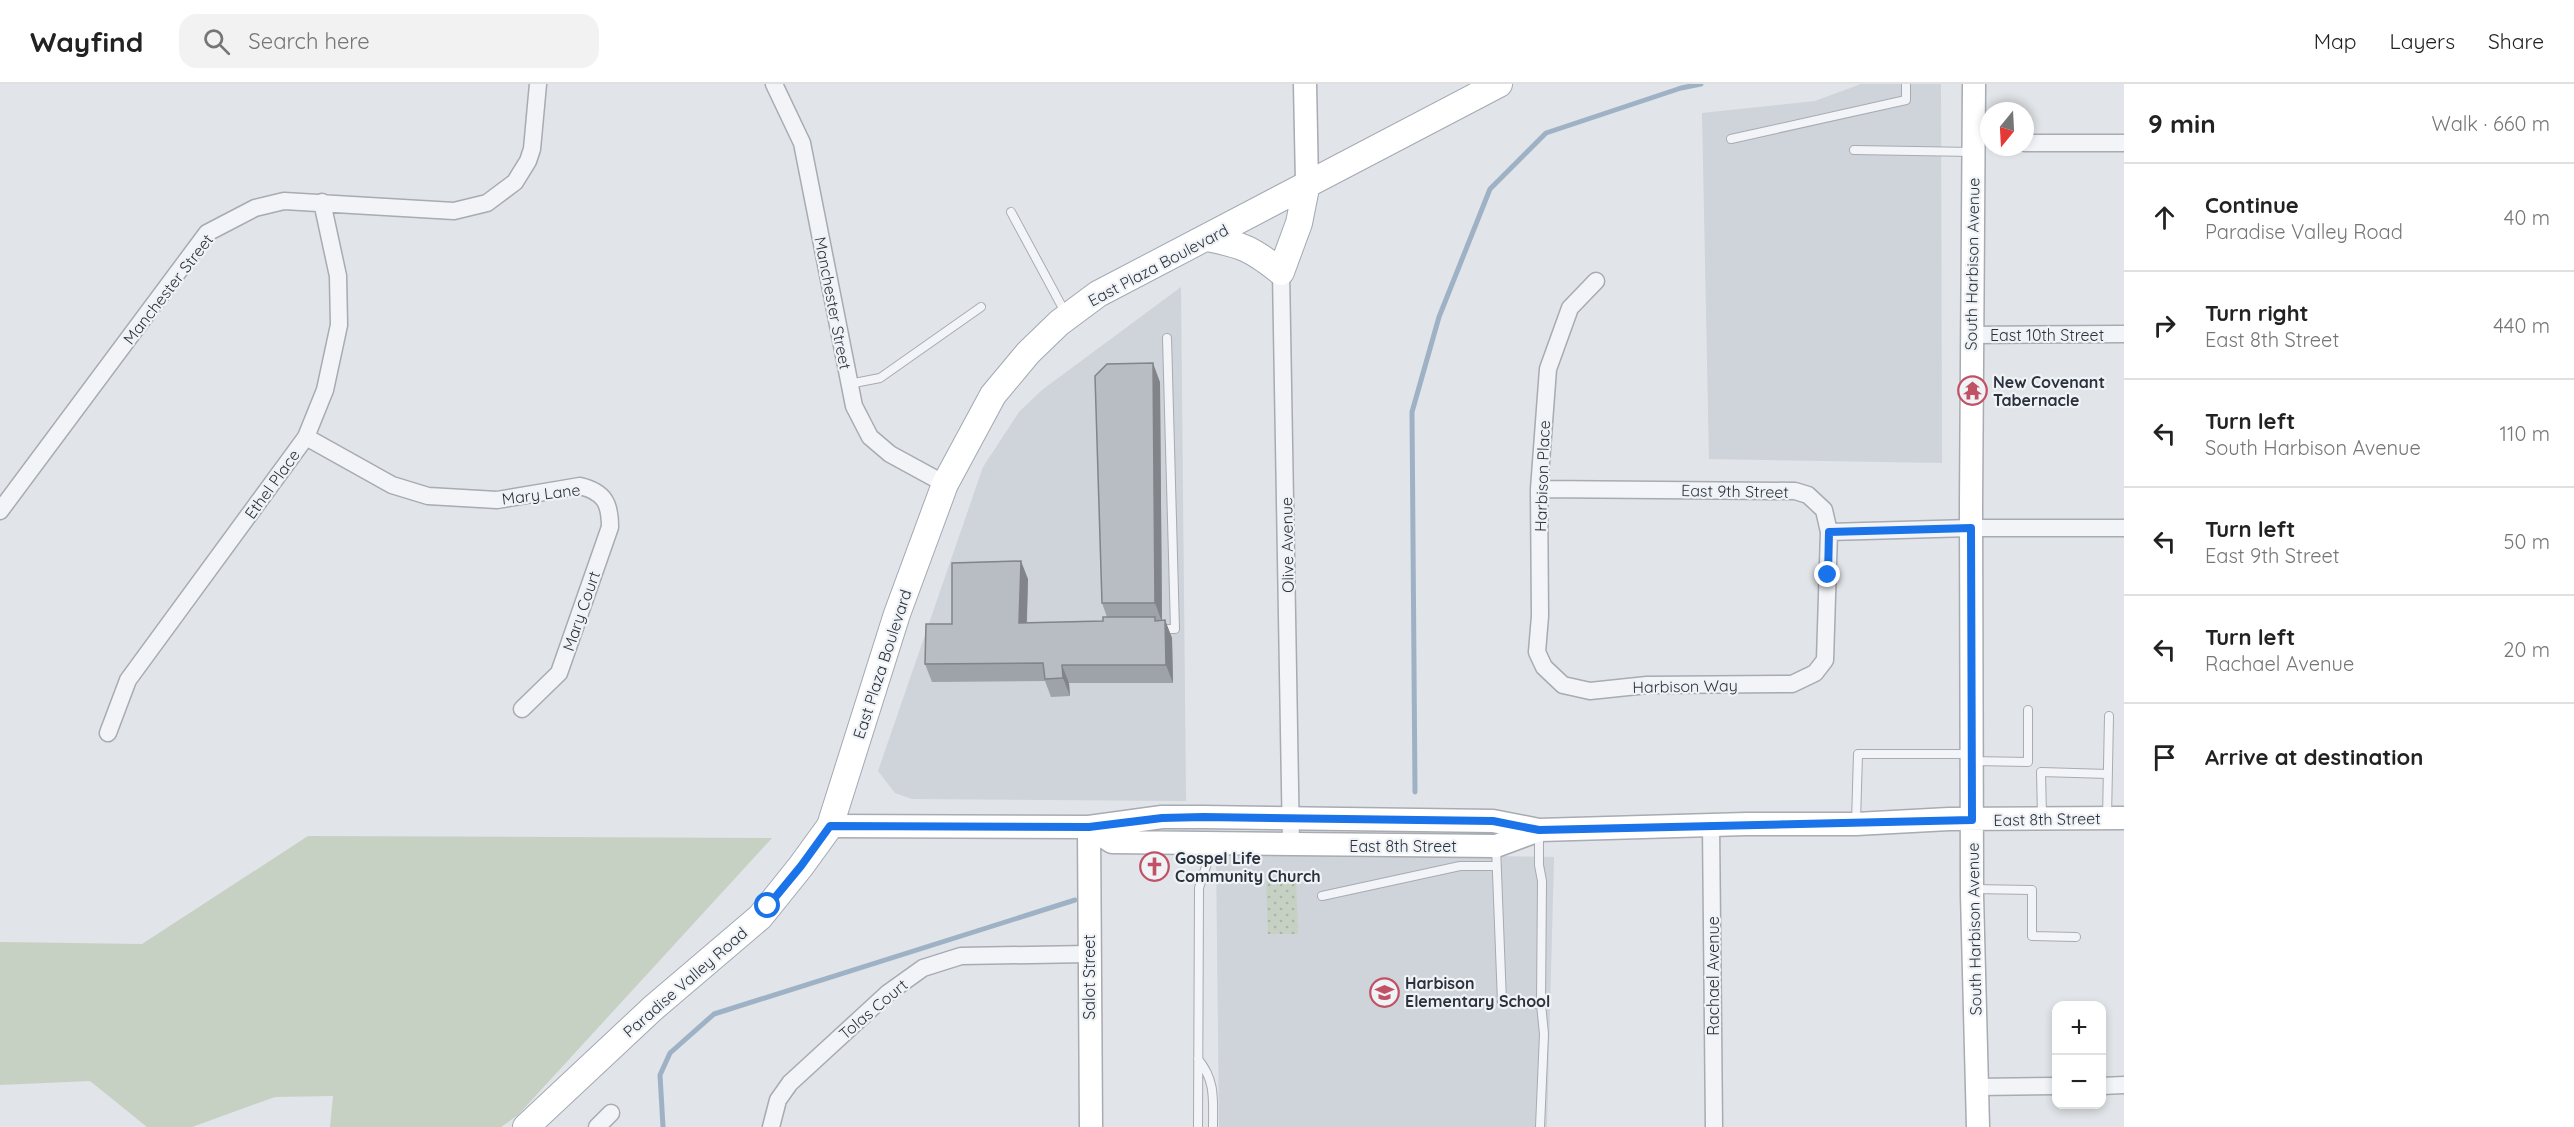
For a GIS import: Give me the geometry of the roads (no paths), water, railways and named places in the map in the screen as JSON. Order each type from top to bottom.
[{"type":"main road","points":[[1207,238],[1240,245],[1257,253],[1281,272],[1299,223],[1307,183],[1305,84]]},
{"type":"main road","name":"East Plaza Boulevard","points":[[830,826],[897,614],[945,484],[993,395],[1028,352],[1098,294],[1499,84]]},
{"type":"main road","name":"South Harbison Avenue","points":[[1974,84],[1979,147],[1971,335],[1972,889],[1978,1127]]},
{"type":"main road","name":"East 8th Street","points":[[830,826],[1089,827],[1162,818],[1291,818],[1493,821],[1539,830],[2115,818]]},
{"type":"main road","name":"Paradise Valley Road","points":[[526,1127],[652,1010],[760,917],[830,826]]},
{"type":"main road","name":"East 8th Street","points":[[1089,827],[1112,842],[1291,844],[1496,856],[1539,830]]},
{"type":"main road","name":"Salot Street","points":[[1089,827],[1091,1127]]},
{"type":"street","name":"Manchester Street","points":[[0,511],[207,233],[255,208],[284,201],[454,211],[487,203],[515,182],[528,161],[532,149],[538,84]]},
{"type":"street","name":"Manchester Street","points":[[774,84],[802,143],[854,406],[870,437],[890,454],[945,484]]},
{"type":"street","points":[[2034,143],[2124,143]]},
{"type":"street","name":"Ethel Place","points":[[108,733],[128,680],[306,437],[325,390],[339,325],[338,276],[322,202]]},
{"type":"street","name":"Olive Avenue","points":[[1281,272],[1291,844]]},
{"type":"street","name":"Harbison Place","points":[[1556,680],[1544,667],[1537,652],[1540,616],[1539,489],[1548,369],[1570,308],[1596,281]]},
{"type":"street","name":"East 10th Street","points":[[1971,335],[2124,334]]},
{"type":"street","name":"Mary Lane","points":[[306,437],[392,485],[428,496],[497,500],[580,486],[593,489],[605,500]]},
{"type":"street","name":"East 9th Street","points":[[1539,489],[1795,491],[1808,495],[1824,510],[1829,532]]},
{"type":"street","name":"Mary Court","points":[[522,709],[559,673],[610,528],[610,509],[605,500]]},
{"type":"street","points":[[1829,532],[1971,528],[2124,528]]},
{"type":"street","name":"Harbison Way","points":[[1556,680],[1571,688],[1590,691],[1647,685],[1792,684],[1815,673],[1825,660],[1829,532]]},
{"type":"street","name":"Rachael Avenue","points":[[1712,825],[1714,1127]]},
{"type":"street","name":"Tolas Court","points":[[771,1127],[778,1100],[790,1083],[888,993],[923,968],[960,956],[1089,954]]},
{"type":"street","points":[[1977,1087],[2052,1086]]},
{"type":"street","points":[[2106,1086],[2124,1086]]},
{"type":"street","points":[[597,1127],[611,1113]]},
{"type":"lane","points":[[1731,139],[1906,100],[1906,84]]},
{"type":"lane","points":[[1854,150],[1979,147]]},
{"type":"lane","points":[[1011,212],[1068,317]]},
{"type":"lane","points":[[849,384],[880,378],[981,307]]},
{"type":"lane","points":[[1151,629],[1175,629],[1167,338]]},
{"type":"lane","points":[[2028,710],[2028,762]]},
{"type":"lane","points":[[2109,716],[2108,774],[2115,818]]},
{"type":"lane","points":[[1856,824],[1858,754],[1972,757],[2028,762],[2041,772],[2108,774]]},
{"type":"lane","points":[[2041,772],[2042,819]]},
{"type":"lane","points":[[1539,830],[1539,866],[1542,881],[1541,1004],[1544,1034],[1540,1127]]},
{"type":"lane","points":[[1198,1127],[1199,888],[1214,842]]},
{"type":"lane","points":[[1322,896],[1496,856],[1502,1002],[1541,1004]]},
{"type":"lane","points":[[1972,889],[2032,890],[2032,936],[2076,937]]},
{"type":"lane","points":[[1198,1059],[1209,1072],[1213,1094],[1213,1127]]},
{"type":"waterway","points":[[1415,792],[1412,412],[1439,317],[1490,189],[1546,133],[1681,88],[1701,84]]},
{"type":"waterway","points":[[663,1127],[660,1075],[670,1053],[714,1014],[1075,900]]},
{"type":"place","name":"New Covenant Tabernacle","points":[[1972,391]]},
{"type":"place","name":"Gospel Life Community Church","points":[[1154,867]]},
{"type":"place","name":"Harbison Elementary School","points":[[1384,992]]}]
